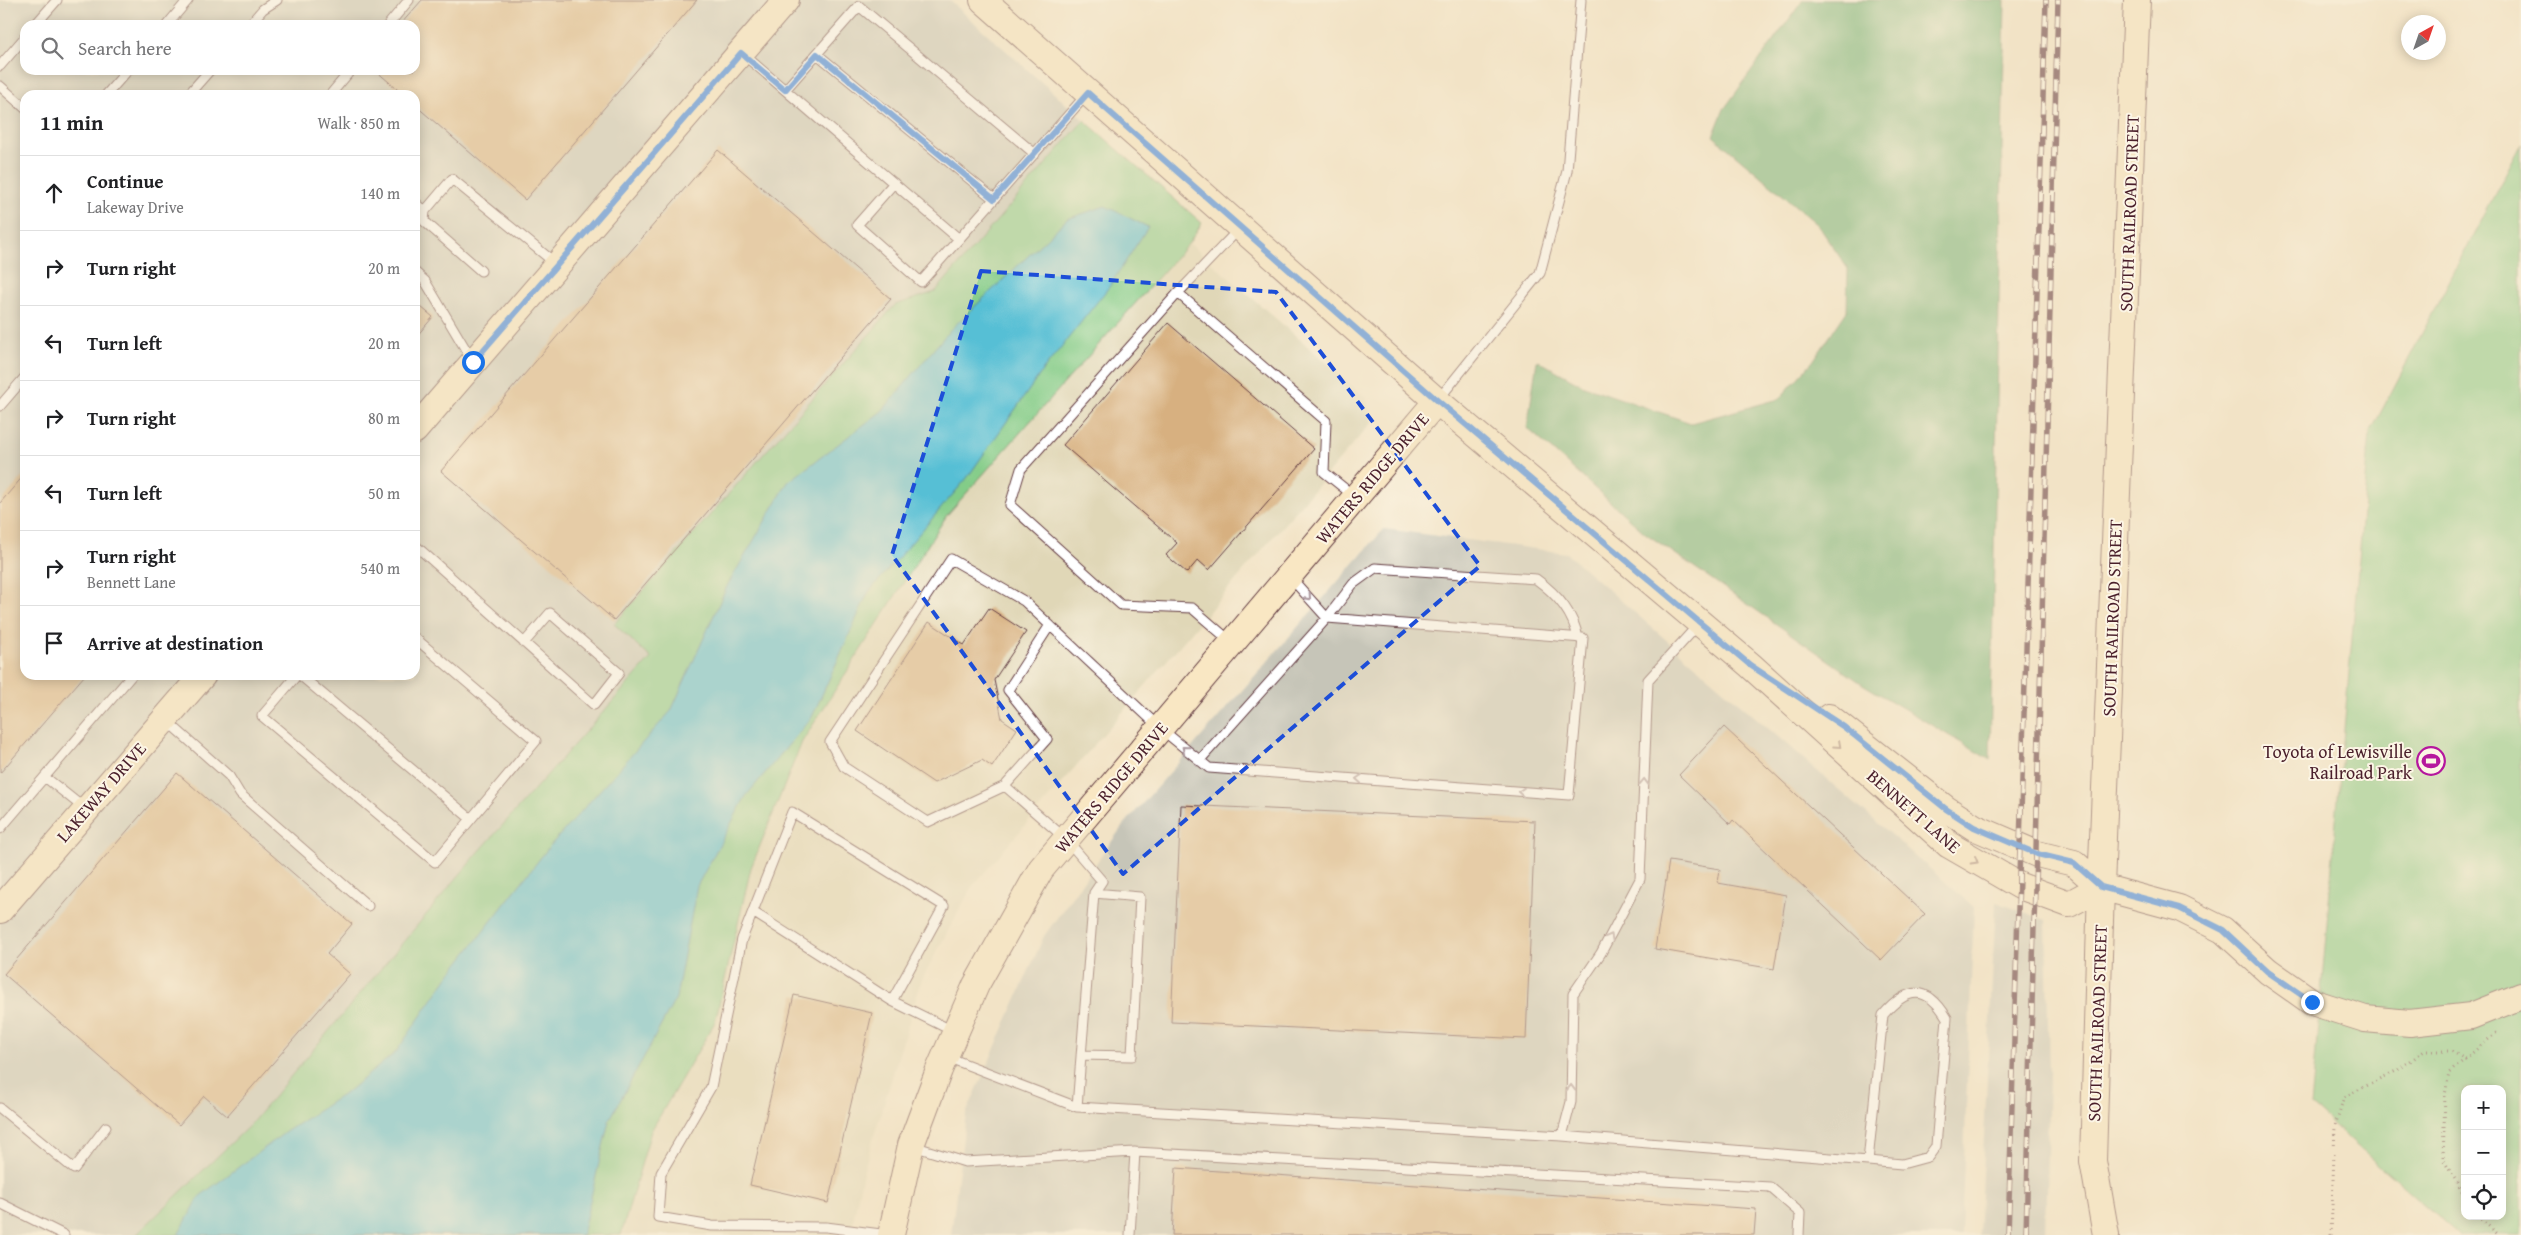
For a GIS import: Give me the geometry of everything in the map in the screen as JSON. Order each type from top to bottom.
[{"type":"street","points":[[420,424],[786,0]]},
{"type":"street","name":"BENNETT LANE","points":[[983,0],[1438,401],[1750,665],[1949,845],[2020,886],[2070,904],[2101,887]]},
{"type":"street","name":"SOUTH RAILROAD STREET","points":[[2106,1235],[2093,1161],[2101,887],[2137,0]]},
{"type":"street","name":"WATERS RIDGE DRIVE","points":[[891,1235],[911,1145],[945,1056],[976,985],[1006,927],[1041,869],[1438,401]]},
{"type":"street","name":"BENNETT LANE","points":[[1750,665],[1844,727],[1946,809],[1974,827],[2037,854],[2074,863],[2101,887],[2179,908],[2223,930],[2268,972],[2312,1002],[2365,1019],[2410,1023],[2471,1016],[2521,996]]},
{"type":"street","name":"LAKEWAY DRIVE","points":[[0,910],[199,680]]},
{"type":"lane","points":[[39,20],[57,0]]},
{"type":"lane","points":[[171,20],[188,0]]},
{"type":"lane","points":[[254,20],[264,9],[277,0]]},
{"type":"lane","points":[[392,20],[409,0]]},
{"type":"lane","points":[[1438,401],[1540,272],[1567,171],[1581,0]]},
{"type":"lane","points":[[785,90],[859,6],[1035,154]]},
{"type":"lane","points":[[0,66],[20,43]]},
{"type":"lane","points":[[741,53],[959,239]]},
{"type":"lane","points":[[817,54],[994,199]]},
{"type":"lane","points":[[110,90],[124,75]]},
{"type":"lane","points":[[192,90],[206,75]]},
{"type":"lane","points":[[334,90],[347,75]]},
{"type":"lane","points":[[0,86],[20,104]]},
{"type":"lane","points":[[894,183],[857,225],[921,282],[1088,93]]},
{"type":"lane","points":[[481,272],[424,221],[425,211],[452,179],[558,265]]},
{"type":"lane","points":[[420,206],[425,211]]},
{"type":"lane","points":[[1233,643],[1192,608],[1121,605],[1010,505],[1022,469],[1178,293],[1241,227]]},
{"type":"lane","points":[[420,276],[425,281],[473,362]]},
{"type":"lane","points":[[1178,293],[1326,421],[1324,472],[1356,498]]},
{"type":"lane","points":[[0,406],[20,383]]},
{"type":"lane","points":[[420,549],[524,643],[594,705],[619,673],[550,613],[524,643]]},
{"type":"lane","points":[[1050,625],[1008,690],[1047,739],[1005,786],[928,822],[844,767],[830,742],[951,559],[1024,601],[1050,625],[1160,728],[1209,768],[1569,795],[1583,638],[1327,618],[1289,576]]},
{"type":"lane","points":[[1200,761],[1327,618],[1353,584],[1375,568],[1536,579],[1551,589],[1575,620],[1578,638]]},
{"type":"lane","points":[[1562,1136],[1571,1102],[1573,994],[1601,953],[1640,879],[1648,680],[1700,622]]},
{"type":"lane","points":[[294,680],[262,716],[435,862],[536,741],[420,642]]},
{"type":"lane","points":[[0,828],[128,680]]},
{"type":"lane","points":[[305,680],[471,819]]},
{"type":"lane","points":[[165,719],[229,776],[240,794],[368,906]]},
{"type":"lane","points":[[45,776],[86,810]]},
{"type":"lane","points":[[1005,786],[1066,839],[1102,881],[1094,893],[1077,1107]]},
{"type":"lane","points":[[891,1235],[826,1227],[712,1226],[658,1217],[661,1172],[711,1087],[742,939],[792,812],[944,906],[892,1001]]},
{"type":"lane","points":[[1081,1055],[1132,1056],[1140,897],[1094,893]]},
{"type":"lane","points":[[753,912],[892,1001],[955,1032]]},
{"type":"lane","points":[[945,1056],[1077,1107],[1562,1136],[1902,1164],[1928,1157],[1936,1146],[1947,1018],[1938,1003],[1922,993],[1904,995],[1883,1015],[1868,1161]]},
{"type":"lane","points":[[0,1108],[74,1169],[106,1127]]},
{"type":"lane","points":[[911,1145],[965,1162],[1135,1152],[1770,1187],[1800,1213],[1799,1235]]},
{"type":"lane","points":[[1130,1235],[1135,1152]]},
{"type":"lane","points":[[0,1203],[64,1235]]},
{"type":"path","points":[[2461,1189],[2443,1159],[2445,1096],[2450,1073],[2494,1033],[2503,1029]]},
{"type":"path","points":[[2330,1235],[2335,1126],[2344,1097],[2398,1070],[2424,1051],[2451,1051],[2465,1059]]},
{"type":"path","points":[[2482,1220],[2500,1235]]},
{"type":"highlighted area","points":[[981,271],[1276,292],[1480,566],[1123,874],[892,555]]},
{"type":"shaded area","points":[[0,0],[949,0],[1084,120],[935,292],[895,305],[614,624],[651,658],[477,854],[250,1125],[136,1235],[0,1235]]},
{"type":"shaded area","points":[[1189,243],[1367,398],[1372,422],[971,888],[921,981],[863,1172],[850,1235],[621,1235],[651,1131],[715,1022],[751,868],[802,742],[947,515]]},
{"type":"shaded area","points":[[1384,529],[1566,553],[1974,907],[1961,1235],[951,1235],[966,1114],[1044,936],[1122,827]]},
{"type":"shaded area","points":[[1996,902],[2046,920],[2049,1073],[2045,1235],[1979,1235]]},
{"type":"green space","points":[[1803,0],[2005,0],[1990,760],[1864,685],[1645,533],[1527,428],[1537,360],[1584,386],[1691,423],[1779,399],[1813,361],[1847,311],[1848,269],[1818,225],[1713,136],[1724,109]]},
{"type":"green space","points":[[1084,120],[1202,223],[1189,243],[947,515],[802,742],[751,868],[715,1022],[651,1131],[621,1235],[136,1235],[250,1125],[477,854],[651,658],[614,624],[895,305],[935,292]]},
{"type":"green space","name":"Toyota of Lewisville Railroad Park","points":[[2521,144],[2521,1235],[2459,1235],[2311,1106],[2370,433]]},
{"type":"water","points":[[1105,206],[1148,227],[1109,287],[1043,370],[967,478],[868,593],[812,717],[746,796],[697,886],[676,998],[609,1121],[582,1235],[178,1235],[200,1196],[287,1131],[347,1092],[396,1052],[447,978],[549,847],[671,711],[727,586],[788,482],[882,411],[950,330],[1067,219]]},
{"type":"building","points":[[422,0],[697,0],[525,200],[420,109],[420,90],[398,90],[381,75],[420,75],[420,20],[404,20]]},
{"type":"building","points":[[718,150],[891,299],[614,620],[441,471]]},
{"type":"building","points":[[420,306],[433,317],[420,332]]},
{"type":"building","points":[[1168,323],[1314,449],[1209,570],[1198,560],[1187,573],[1166,555],[1177,543],[1063,445]]},
{"type":"building","points":[[20,480],[20,680],[81,680],[0,773],[0,503]]},
{"type":"building","points":[[989,608],[1026,632],[994,680],[1002,719],[1017,729],[992,767],[982,760],[934,783],[857,731],[929,622],[964,645]]},
{"type":"building","points":[[1724,727],[1925,914],[1881,960],[1733,820],[1730,824],[1679,775]]},
{"type":"building","points":[[177,773],[352,924],[327,954],[350,974],[227,1116],[204,1096],[179,1125],[4,974]]},
{"type":"building","points":[[1181,805],[1535,821],[1526,1039],[1171,1022]]},
{"type":"building","points":[[1669,861],[1720,869],[1718,883],[1786,895],[1774,969],[1655,949]]},
{"type":"building","points":[[794,995],[872,1013],[828,1203],[750,1185]]},
{"type":"building","points":[[1176,1168],[1756,1209],[1754,1235],[1172,1235]]},
{"type":"railway","points":[[2008,1235],[2046,0]]},
{"type":"railway","points":[[2026,1235],[2058,0]]},
{"type":"place","name":"Toyota of Lewisville Railroad Park","points":[[2431,761]]},
{"type":"route","points":[[473,362],[741,53],[785,90],[817,54],[994,199],[1088,93],[1438,401],[1750,665],[1844,727],[1946,809],[1974,827],[2037,854],[2074,863],[2101,887],[2179,908],[2223,930],[2268,972],[2312,1002]]}]
